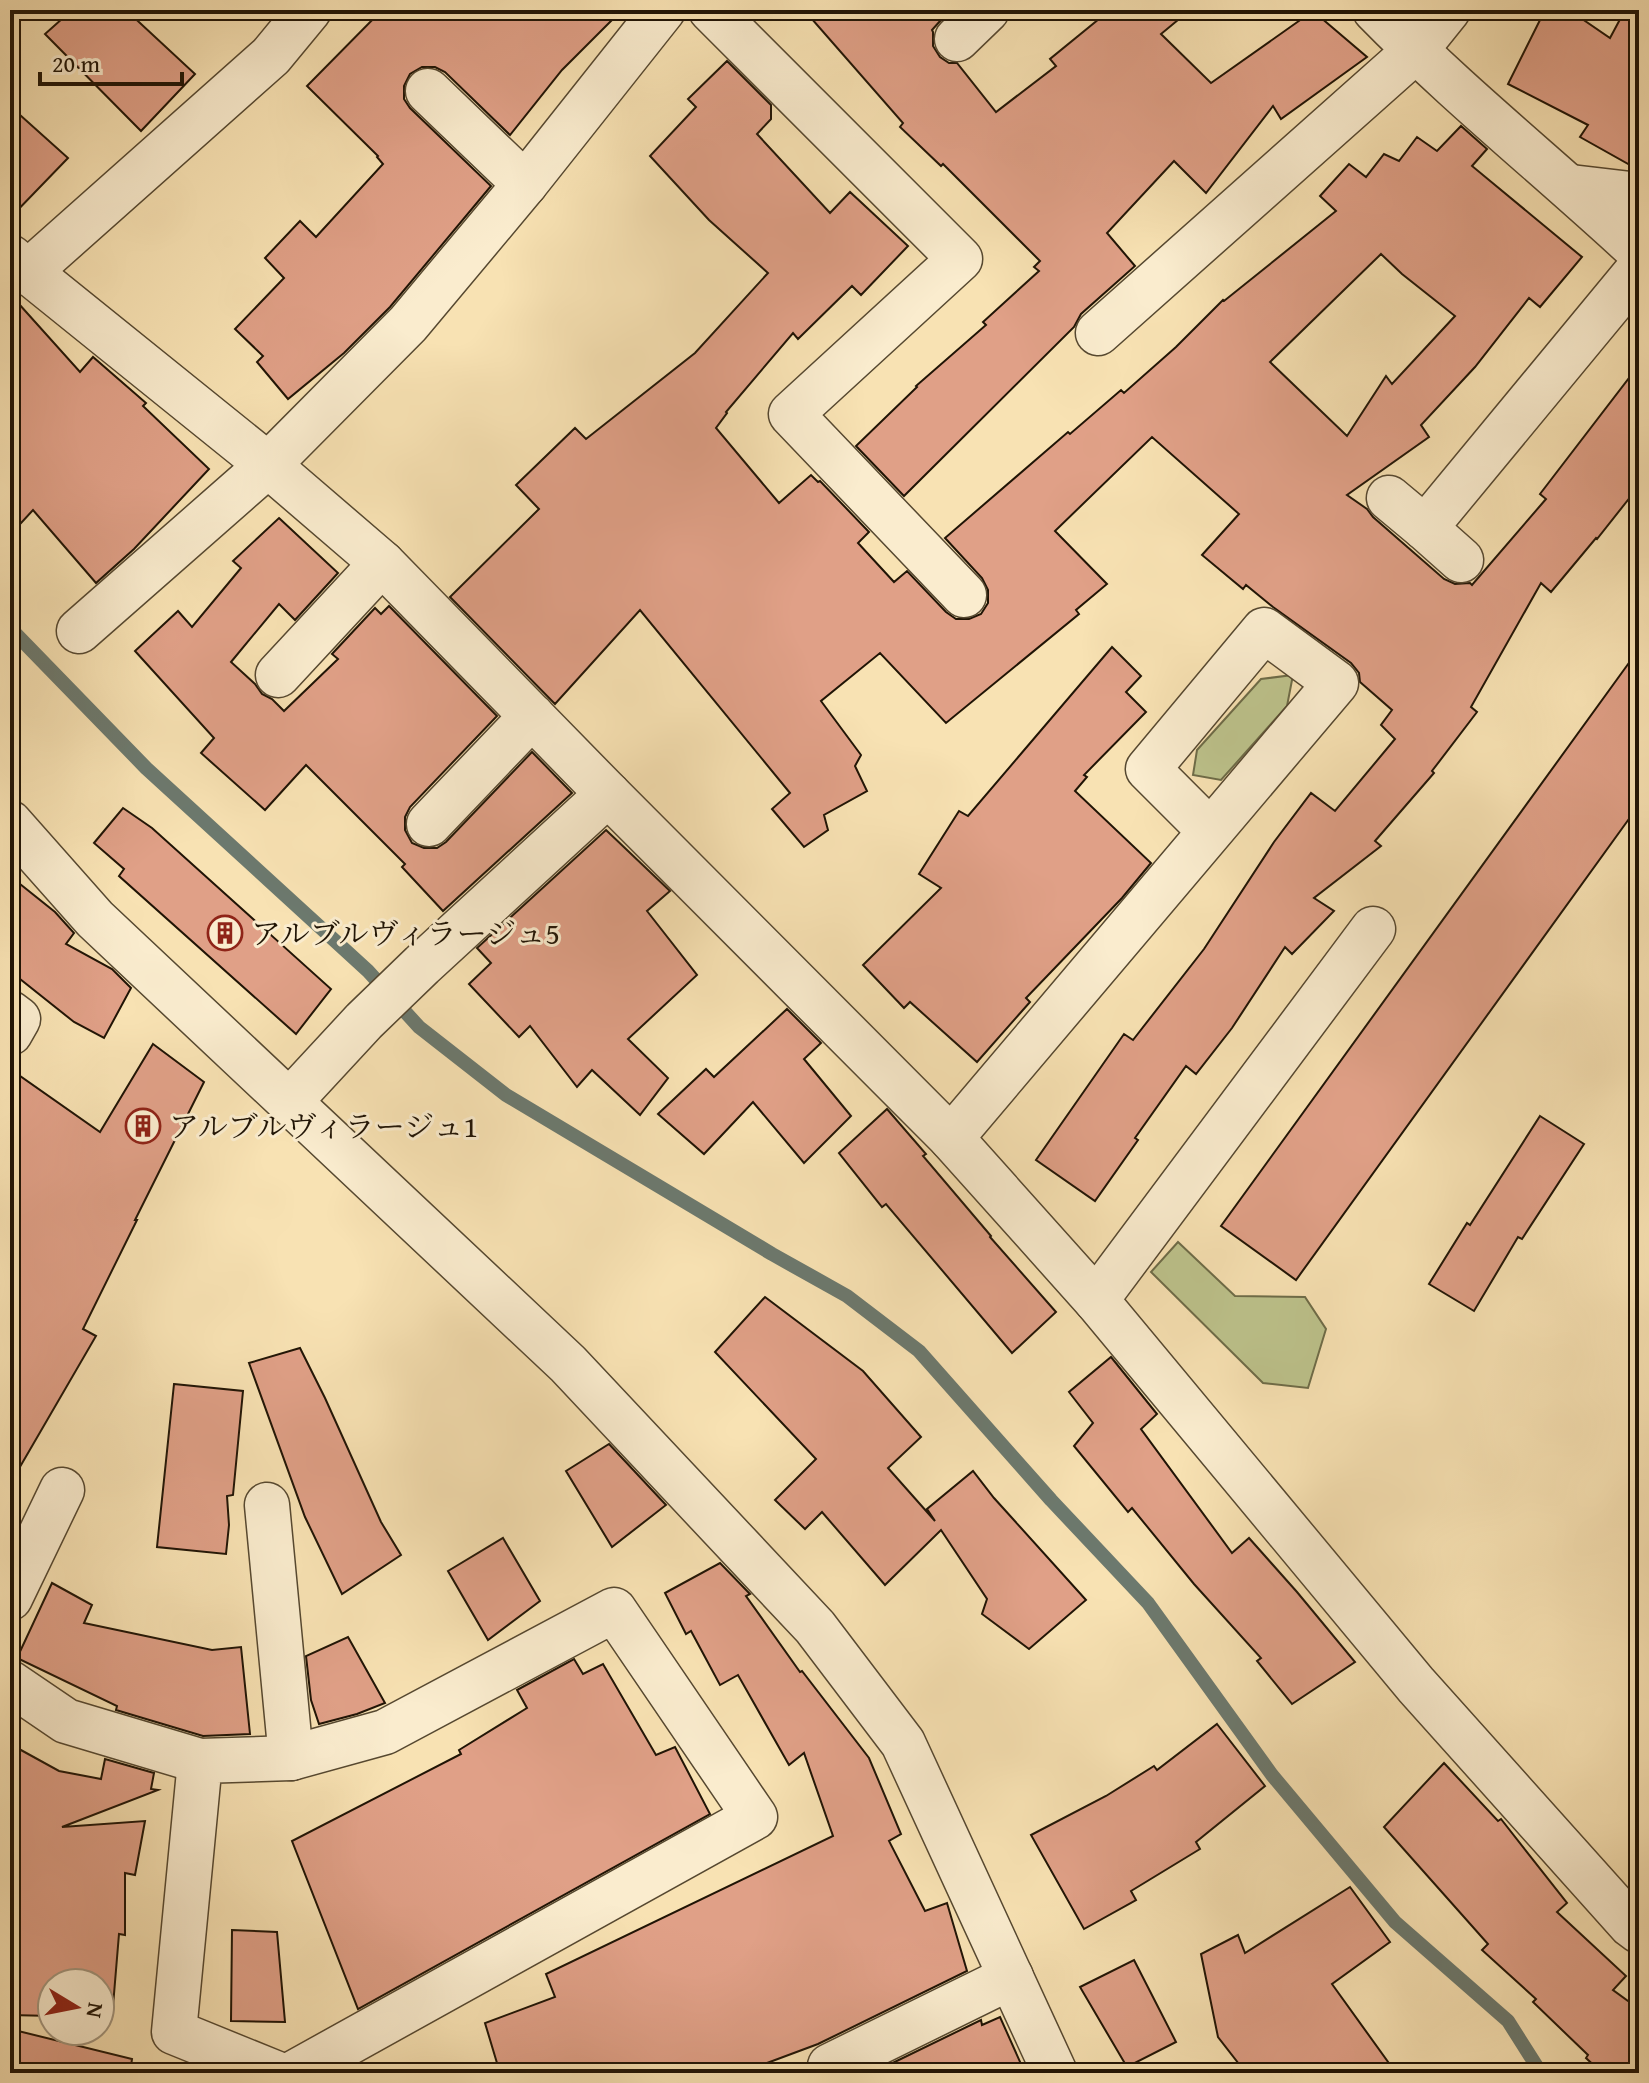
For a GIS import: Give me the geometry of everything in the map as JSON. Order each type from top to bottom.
[{"type":"street","points":[[309,10],[271,56],[19,265],[268,465],[382,563],[951,1138],[1096,1300],[1416,1685],[1639,1931]]},
{"type":"street","points":[[711,10],[960,259],[791,414],[964,595]]},
{"type":"street","points":[[1375,10],[1415,51],[1571,187],[1639,251]]},
{"type":"street","points":[[1098,333],[1415,51],[1448,10]]},
{"type":"street","points":[[79,631],[268,465],[408,324],[525,184],[651,14]]},
{"type":"street","points":[[428,91],[525,184]]},
{"type":"street","points":[[1571,187],[1639,195]]},
{"type":"street","points":[[1425,528],[1639,269]]},
{"type":"street","points":[[1389,498],[1461,560]]},
{"type":"street","points":[[278,675],[382,563]]},
{"type":"street","points":[[429,824],[532,716]]},
{"type":"street","points":[[289,1102],[364,1021],[422,965],[608,794]]},
{"type":"street","points":[[10,823],[95,919],[568,1364],[815,1627],[903,1743],[1055,2073]]},
{"type":"street","points":[[951,1138],[1210,831]]},
{"type":"street","points":[[1096,1300],[1373,929]]},
{"type":"street","points":[[10,1013],[18,1019],[10,1033]]},
{"type":"street","points":[[10,1598],[62,1490]]},
{"type":"street","points":[[267,1505],[291,1758]]},
{"type":"street","points":[[10,1683],[66,1721],[200,1761],[291,1758],[385,1732],[614,1610],[755,1817],[294,2073]]},
{"type":"street","points":[[200,1761],[174,2032],[275,2073]]},
{"type":"street","points":[[832,2073],[830,2066],[1011,1977]]},
{"type":"green space","points":[[1293,675],[1287,706],[1221,780],[1193,775],[1197,750],[1261,679]]},
{"type":"green space","points":[[1178,1242],[1235,1296],[1305,1297],[1326,1329],[1308,1388],[1263,1383],[1151,1272]]},
{"type":"building","points":[[72,10],[126,10],[195,74],[141,131],[45,34]]},
{"type":"building","points":[[382,10],[622,10],[562,70],[510,135],[445,72],[435,67],[422,67],[410,74],[404,86],[404,99],[410,108],[491,186],[390,307],[344,353],[288,399],[257,362],[263,356],[235,329],[284,278],[265,258],[300,221],[316,237],[383,164],[307,86]]},
{"type":"building","points":[[804,10],[950,10],[932,30],[933,46],[940,57],[949,63],[957,63],[996,112],[1056,66],[1050,59],[1110,10],[1190,10],[1161,34],[1211,83],[1313,11],[1367,57],[1281,119],[1273,106],[1206,193],[1174,161],[1107,233],[1135,266],[1081,314],[1074,327],[904,496],[856,446],[916,386],[986,325],[983,322],[1039,271],[1034,267],[1040,261],[943,164],[941,166],[900,127],[903,123]]},
{"type":"building","points":[[1545,10],[1569,10],[1610,38],[1625,10],[1639,10],[1639,170],[1580,137],[1588,125],[1508,84]]},
{"type":"building","points":[[727,61],[771,105],[771,119],[757,134],[830,213],[850,192],[908,246],[861,295],[852,286],[798,339],[793,333],[716,428],[779,503],[811,475],[820,481],[869,532],[858,543],[894,582],[907,571],[956,619],[969,619],[981,614],[988,603],[988,590],[982,578],[945,538],[1068,432],[1070,434],[1121,390],[1124,393],[1223,300],[1336,211],[1320,196],[1349,164],[1366,177],[1384,154],[1399,161],[1417,137],[1437,151],[1461,126],[1487,149],[1472,166],[1582,257],[1540,307],[1529,298],[1475,367],[1421,425],[1429,437],[1347,495],[1367,509],[1444,579],[1455,584],[1472,585],[1546,499],[1540,494],[1639,365],[1639,486],[1551,592],[1541,583],[1471,707],[1477,712],[1432,771],[1434,773],[1375,841],[1381,846],[1314,898],[1334,911],[1292,954],[1285,947],[1232,1028],[1196,1074],[1186,1066],[1095,1201],[1036,1160],[1124,1034],[1133,1040],[1204,949],[1274,842],[1311,793],[1335,811],[1395,739],[1381,725],[1392,710],[1360,682],[1359,673],[1351,663],[1246,585],[1243,589],[1202,555],[1239,514],[1152,437],[1055,531],[1107,584],[1076,610],[1079,614],[946,723],[880,653],[821,701],[861,755],[855,766],[867,791],[824,815],[828,830],[804,847],[772,809],[790,793],[640,610],[555,704],[450,597],[539,509],[516,485],[575,428],[586,439],[695,353],[768,273],[709,220],[650,156],[696,107],[688,99]],"holes":[[[1381,254],[1455,316],[1392,384],[1386,376],[1347,436],[1270,362]]]},
{"type":"building","points":[[10,106],[68,158],[10,218]]},
{"type":"building","points":[[10,294],[80,372],[93,357],[146,403],[143,406],[209,469],[134,549],[96,583],[33,510],[10,535]]},
{"type":"building","points":[[279,518],[338,573],[295,620],[279,604],[231,662],[262,694],[284,711],[338,659],[332,654],[375,608],[381,614],[389,606],[497,716],[410,807],[405,817],[405,830],[412,843],[424,848],[437,848],[446,842],[532,752],[572,793],[443,911],[402,867],[405,864],[306,765],[265,810],[201,753],[214,738],[135,651],[178,611],[192,627],[241,568],[233,561]]},
{"type":"building","points":[[1112,647],[1141,676],[1126,692],[1146,712],[1084,775],[1087,777],[1075,791],[1151,863],[1122,898],[1026,998],[1030,1002],[977,1062],[910,1002],[904,1008],[863,965],[941,888],[919,874],[959,811],[968,816]]},
{"type":"building","points":[[1639,649],[1639,805],[1296,1280],[1221,1226]]},
{"type":"building","name":"アルブルヴィラージュ5","points":[[123,808],[152,828],[331,989],[296,1034],[119,876],[124,869],[94,843]]},
{"type":"building","points":[[606,830],[670,891],[647,911],[697,975],[628,1039],[668,1078],[640,1115],[592,1070],[577,1087],[530,1026],[519,1037],[469,984],[491,963],[477,948]]},
{"type":"building","points":[[10,876],[55,912],[74,933],[66,944],[112,969],[131,988],[104,1038],[74,1022],[10,971]]},
{"type":"building","points":[[787,1009],[821,1043],[804,1059],[851,1116],[804,1163],[753,1102],[704,1154],[658,1114],[706,1069],[714,1077]]},
{"type":"building","points":[[153,1044],[204,1082],[83,1329],[96,1336],[10,1484],[10,1069],[100,1132]]},
{"type":"building","points":[[887,1109],[990,1237],[1056,1312],[1012,1353],[886,1204],[882,1207],[839,1153]]},
{"type":"building","points":[[1540,1116],[1584,1144],[1522,1239],[1518,1237],[1474,1311],[1429,1284]]},
{"type":"building","points":[[765,1297],[863,1371],[921,1437],[888,1468],[935,1521],[927,1509],[973,1471],[1086,1600],[1029,1649],[982,1614],[987,1599],[941,1530],[885,1585],[822,1512],[805,1529],[775,1500],[816,1459],[715,1352]]},
{"type":"building","points":[[300,1348],[381,1522],[401,1555],[342,1594],[305,1517],[249,1363]]},
{"type":"building","points":[[1111,1357],[1157,1414],[1141,1429],[1232,1553],[1249,1538],[1355,1662],[1292,1704],[1257,1661],[1261,1658],[1194,1584],[1132,1508],[1128,1512],[1074,1446],[1093,1423],[1069,1392]]},
{"type":"building","points":[[174,1384],[243,1391],[233,1495],[227,1496],[229,1525],[226,1554],[157,1547]]},
{"type":"building","points":[[609,1444],[666,1505],[612,1547],[566,1471]]},
{"type":"building","points":[[503,1538],[540,1601],[488,1640],[448,1571]]},
{"type":"building","points":[[720,1563],[750,1594],[746,1596],[800,1672],[869,1758],[901,1834],[889,1841],[925,1911],[947,1903],[967,1971],[818,2044],[740,2073],[500,2073],[485,2023],[555,1997],[546,1974],[833,1836],[804,1753],[789,1765],[738,1675],[720,1685],[691,1631],[686,1634],[665,1593]]},
{"type":"building","points":[[52,1583],[92,1605],[84,1623],[212,1650],[241,1647],[250,1734],[203,1736],[116,1710],[117,1706],[17,1658]]},
{"type":"building","points":[[348,1637],[385,1703],[319,1724],[311,1700],[306,1656]]},
{"type":"building","points":[[574,1659],[583,1674],[603,1664],[656,1755],[675,1747],[710,1814],[358,2009],[292,1841],[461,1754],[459,1750],[527,1708],[517,1690]]},
{"type":"building","points":[[1217,1724],[1265,1786],[1196,1842],[1200,1849],[1131,1891],[1136,1900],[1084,1929],[1031,1835],[1106,1796],[1154,1766],[1157,1770]]},
{"type":"building","points":[[10,1744],[59,1771],[101,1779],[105,1759],[154,1773],[151,1789],[158,1790],[62,1827],[145,1821],[135,1875],[125,1873],[125,1935],[119,1934],[116,1970],[116,1967],[36,1967],[36,2016],[10,2015]]},
{"type":"building","points":[[1444,1763],[1498,1821],[1501,1819],[1567,1903],[1557,1912],[1626,1976],[1613,1990],[1639,2009],[1639,2073],[1602,2073],[1586,2058],[1588,2055],[1533,2002],[1536,1999],[1482,1950],[1488,1944],[1384,1827]]},
{"type":"building","points":[[1350,1887],[1390,1942],[1332,1984],[1396,2073],[1246,2073],[1218,2037],[1201,1954],[1238,1935],[1245,1953]]},
{"type":"building","points":[[232,1930],[277,1932],[285,2022],[231,2021]]},
{"type":"building","points":[[1134,1960],[1176,2042],[1127,2067],[1080,1987]]},
{"type":"building","points":[[1000,2017],[1025,2073],[872,2073],[981,2020],[982,2025]]},
{"type":"building","points":[[10,2029],[36,2035],[36,2047],[83,2047],[132,2059],[130,2073],[10,2073]]},
{"type":"waterway","points":[[10,628],[146,768],[368,971],[419,1027],[506,1095],[847,1296],[919,1351],[1051,1500],[1148,1603],[1272,1775],[1395,1922],[1508,2021],[1541,2073]]},
{"type":"place","name":"アルブルヴィラージュ5","points":[[225,933]]},
{"type":"place","name":"アルブルヴィラージュ1","points":[[143,1126]]}]
